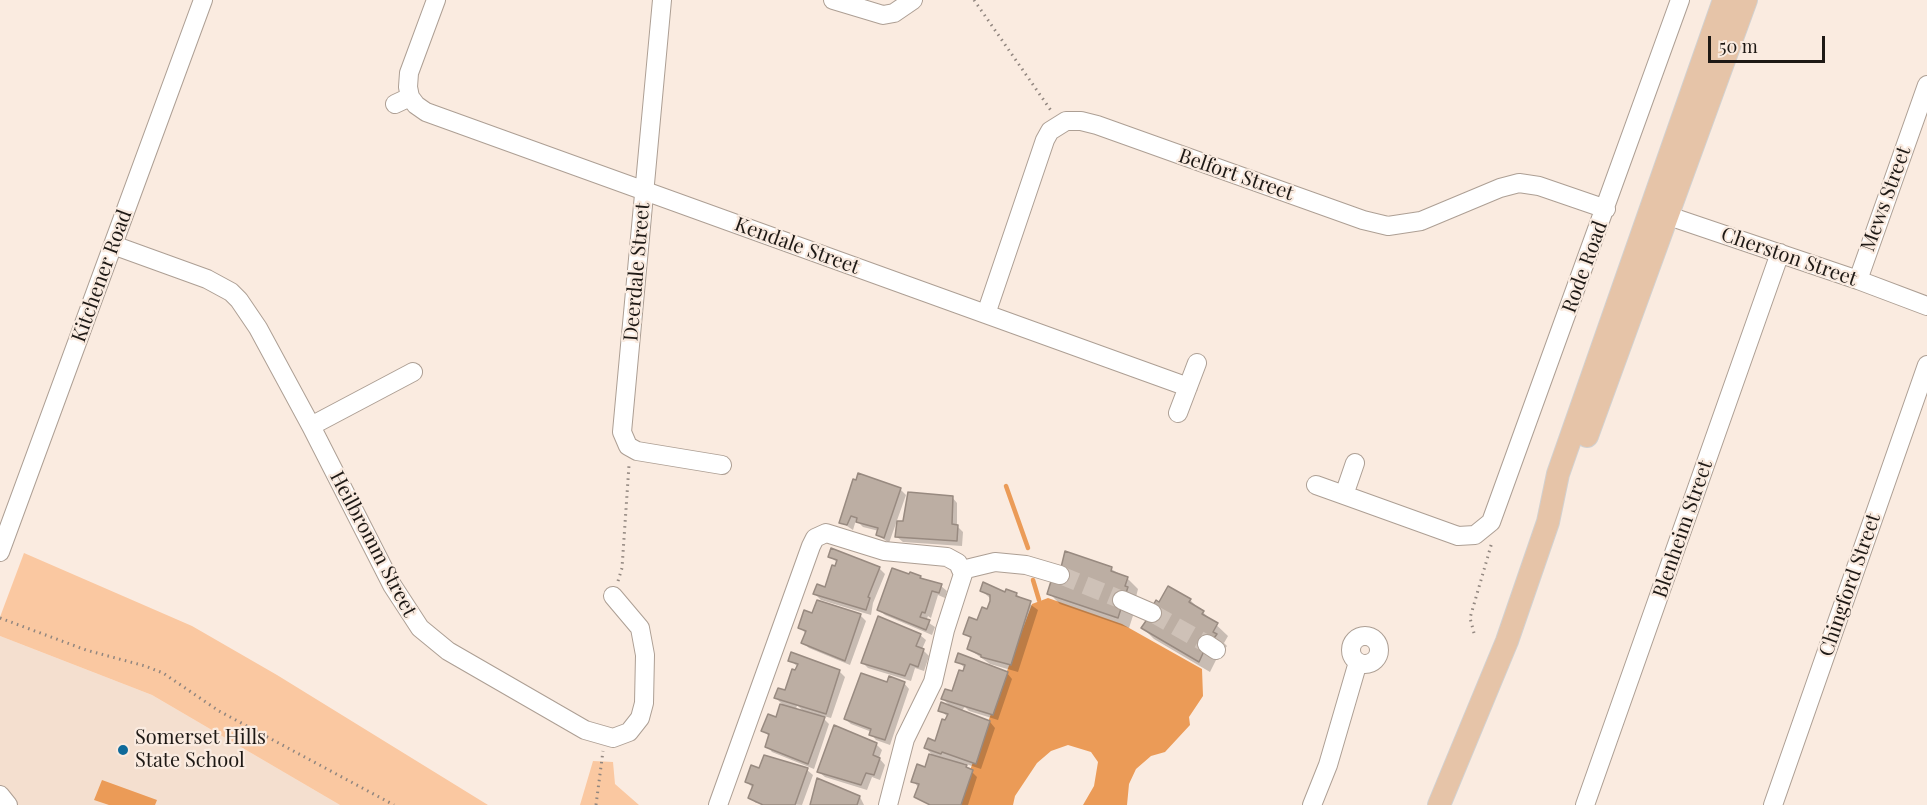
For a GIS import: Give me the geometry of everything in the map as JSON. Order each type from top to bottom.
[{"type":"main road","points":[[1659,213],[1724,0]]},
{"type":"main road","points":[[1439,805],[1500,660],[1548,522],[1558,474],[1659,213],[1746,0]]},
{"type":"street","name":"Kitchener Road","points":[[0,552],[203,0]]},
{"type":"street","name":"Kendale Street","points":[[436,0],[409,73],[408,87],[403,101],[416,105],[426,112],[1188,387]]},
{"type":"street","name":"Deerdale Street","points":[[632,449],[625,442],[622,428],[662,0]]},
{"type":"street","points":[[833,0],[884,15],[894,13],[913,0]]},
{"type":"street","name":"Rode Road","points":[[1486,533],[1606,209],[1680,0]]},
{"type":"street","name":"Mews Street","points":[[1858,280],[1927,84]]},
{"type":"street","name":"Belfort Street","points":[[1060,124],[1081,121],[1097,125],[1363,220],[1388,226],[1421,221],[1500,188],[1519,183],[1539,186],[1606,209]]},
{"type":"street","points":[[986,314],[1044,140],[1050,131],[1060,124]]},
{"type":"street","name":"Cherston Street","points":[[1659,213],[1858,280],[1927,306]]},
{"type":"street","name":"Heilbromm Street","points":[[113,245],[207,279],[231,292],[258,328],[392,585],[420,628],[448,651],[585,730],[605,737]]},
{"type":"street","name":"Blenheim Street","points":[[1585,805],[1780,254]]},
{"type":"street","points":[[1178,413],[1197,363]]},
{"type":"street","name":"Chingford Street","points":[[1773,805],[1927,365]]},
{"type":"street","points":[[310,426],[413,372]]},
{"type":"street","points":[[632,449],[722,465]]},
{"type":"street","points":[[1344,495],[1355,463]]},
{"type":"street","points":[[1316,485],[1458,536],[1486,533]]},
{"type":"street","points":[[718,805],[815,538],[830,533],[884,551],[946,557],[958,563],[962,570],[962,581],[949,617],[937,671],[905,739],[888,805]]},
{"type":"street","points":[[962,570],[995,562],[1026,565],[1060,575]]},
{"type":"street","points":[[605,737],[613,738],[629,732],[640,718],[644,703],[645,641],[634,618],[613,596]]},
{"type":"street","points":[[1122,600],[1152,613]]},
{"type":"street","points":[[1312,805],[1328,765],[1358,662]]},
{"type":"street","points":[[0,795],[8,805]]},
{"type":"path","points":[[974,0],[1060,124]]},
{"type":"path","points":[[613,596],[622,568],[632,449]]},
{"type":"path","points":[[1474,633],[1470,618],[1492,549],[1492,541],[1486,533]]},
{"type":"path","points":[[0,618],[86,650],[163,673],[219,711],[394,805]]},
{"type":"path","points":[[596,805],[605,737]]},
{"type":"shaded area","points":[[24,553],[192,626],[277,675],[488,805],[340,805],[152,695],[0,636],[0,617]]},
{"type":"shaded area","points":[[1048,598],[1122,624],[1202,669],[1203,696],[1189,717],[1190,725],[1165,752],[1151,756],[1136,769],[1129,784],[1127,805],[1083,805],[1094,786],[1098,762],[1091,752],[1068,745],[1051,751],[1037,763],[1015,796],[1013,805],[957,805],[1032,604]]},
{"type":"shaded area","name":"Somerset Hills State School","points":[[0,636],[152,695],[340,805],[0,805]]},
{"type":"shaded area","points":[[593,761],[613,762],[615,784],[639,805],[580,805]]},
{"type":"shaded area","points":[[102,780],[157,800],[155,805],[109,805],[94,800]]},
{"type":"building","points":[[858,473],[901,488],[884,538],[876,535],[878,528],[856,522],[857,518],[851,516],[847,525],[839,523],[853,479],[856,480]]},
{"type":"building","points":[[908,492],[953,496],[952,524],[958,525],[957,541],[895,537],[897,521],[903,521]]},
{"type":"building","points":[[831,548],[880,567],[868,597],[870,598],[866,610],[813,594],[817,584],[825,587],[832,565],[835,566],[837,560],[828,557]]},
{"type":"building","points":[[1065,551],[1112,567],[1111,571],[1128,577],[1125,586],[1128,587],[1118,618],[1047,594],[1052,578],[1058,580]]},
{"type":"building","points":[[892,568],[942,584],[939,593],[932,591],[925,613],[922,612],[920,617],[930,620],[926,630],[877,610]]},
{"type":"building","points":[[983,582],[1005,592],[1006,589],[1017,593],[1016,596],[1031,601],[1011,665],[981,657],[967,649],[971,637],[963,634],[969,617],[977,620],[982,607],[987,609],[990,601],[990,595],[980,591]]},
{"type":"building","points":[[1168,586],[1191,599],[1189,602],[1204,611],[1202,614],[1218,623],[1213,632],[1217,634],[1212,641],[1209,640],[1199,662],[1141,628],[1155,608],[1152,607],[1156,600],[1159,602]]},
{"type":"building","points":[[817,600],[861,614],[845,661],[801,643],[806,631],[798,628],[804,610],[812,613]]},
{"type":"building","points":[[878,616],[921,634],[916,646],[924,649],[918,667],[910,664],[905,676],[861,663]]},
{"type":"building","points":[[791,652],[840,670],[826,714],[774,698],[778,688],[785,690],[792,669],[795,670],[798,664],[788,661]]},
{"type":"building","points":[[958,653],[1008,672],[993,715],[941,699],[945,689],[952,691],[959,670],[963,671],[965,665],[955,662]]},
{"type":"building","points":[[861,673],[887,682],[889,676],[905,682],[885,740],[869,735],[871,729],[844,719]]},
{"type":"building","points":[[941,702],[990,721],[976,764],[924,748],[928,738],[935,741],[942,719],[945,720],[948,714],[938,711]]},
{"type":"building","points":[[780,704],[825,717],[808,764],[765,747],[769,734],[761,731],[768,714],[776,717]]},
{"type":"building","points":[[834,725],[877,743],[873,755],[880,758],[874,775],[866,773],[861,785],[817,772]]},
{"type":"building","points":[[929,754],[967,765],[966,767],[973,770],[961,805],[930,805],[914,797],[919,784],[911,782],[917,764],[925,767]]},
{"type":"building","points":[[764,755],[808,768],[795,805],[763,805],[748,798],[753,785],[745,782],[751,765],[759,768]]},
{"type":"building","points":[[817,778],[860,796],[857,805],[810,805]]},
{"type":"waterway","points":[[1006,486],[1028,548]]},
{"type":"waterway","points":[[1033,580],[1039,600]]},
{"type":"tunnel","points":[[1060,575],[1122,600]]},
{"type":"tunnel","points":[[1152,613],[1207,644]]},
{"type":"place","name":"Somerset Hills State School","points":[[123,750]]}]
